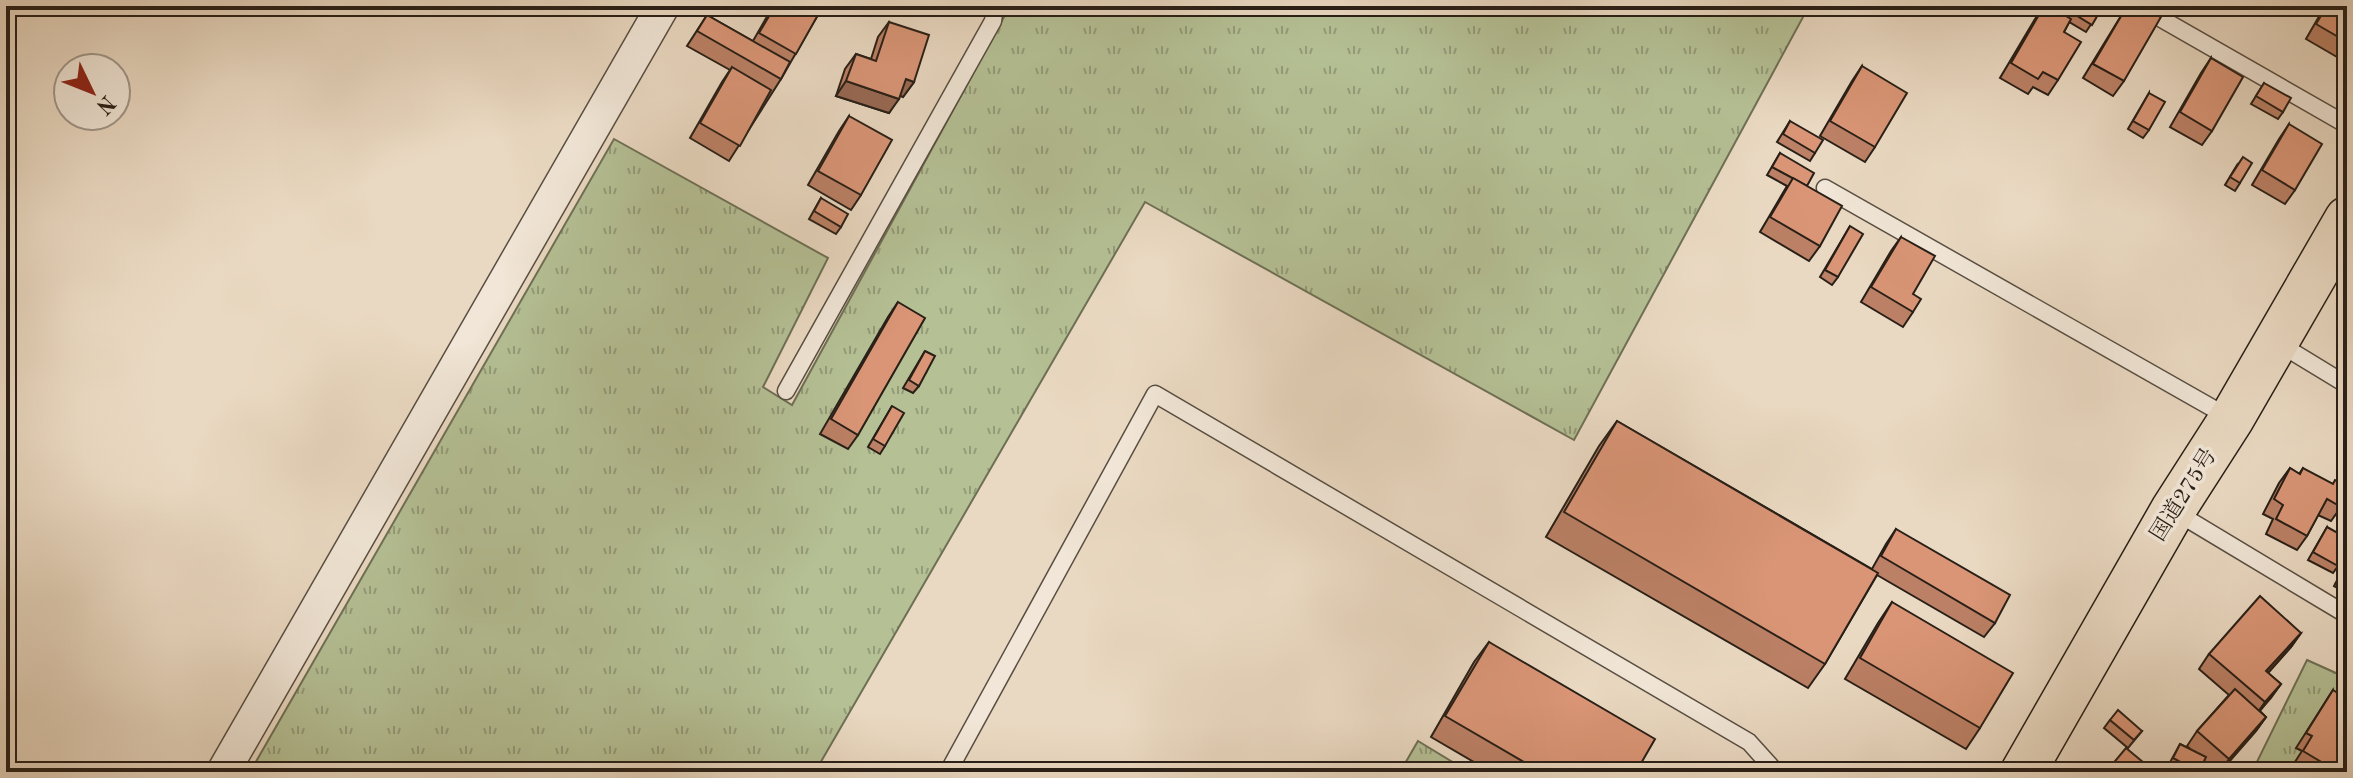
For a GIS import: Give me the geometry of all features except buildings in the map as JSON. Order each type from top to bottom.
[{"type":"highway","name":"国道275号","points":[[2023,772],[2173,510],[2232,418],[2347,219]]},
{"type":"street","points":[[223,772],[663,6]]},
{"type":"lane","points":[[786,391],[993,21],[995,6]]},
{"type":"lane","points":[[2139,6],[2347,125]]},
{"type":"lane","points":[[1825,188],[2232,418]]},
{"type":"lane","points":[[2277,342],[2347,385]]},
{"type":"lane","points":[[948,772],[1155,394],[1749,742],[1776,772]]},
{"type":"lane","points":[[2173,510],[2347,615]]},
{"type":"green space","points":[[1010,6],[1809,6],[1574,440],[1145,202],[815,772],[250,772],[614,139],[828,258],[763,387],[792,405]]},
{"type":"green space","points":[[2307,660],[2347,678],[2347,772],[2252,772]]},
{"type":"green space","points":[[1418,741],[1469,772],[1400,772]]}]
